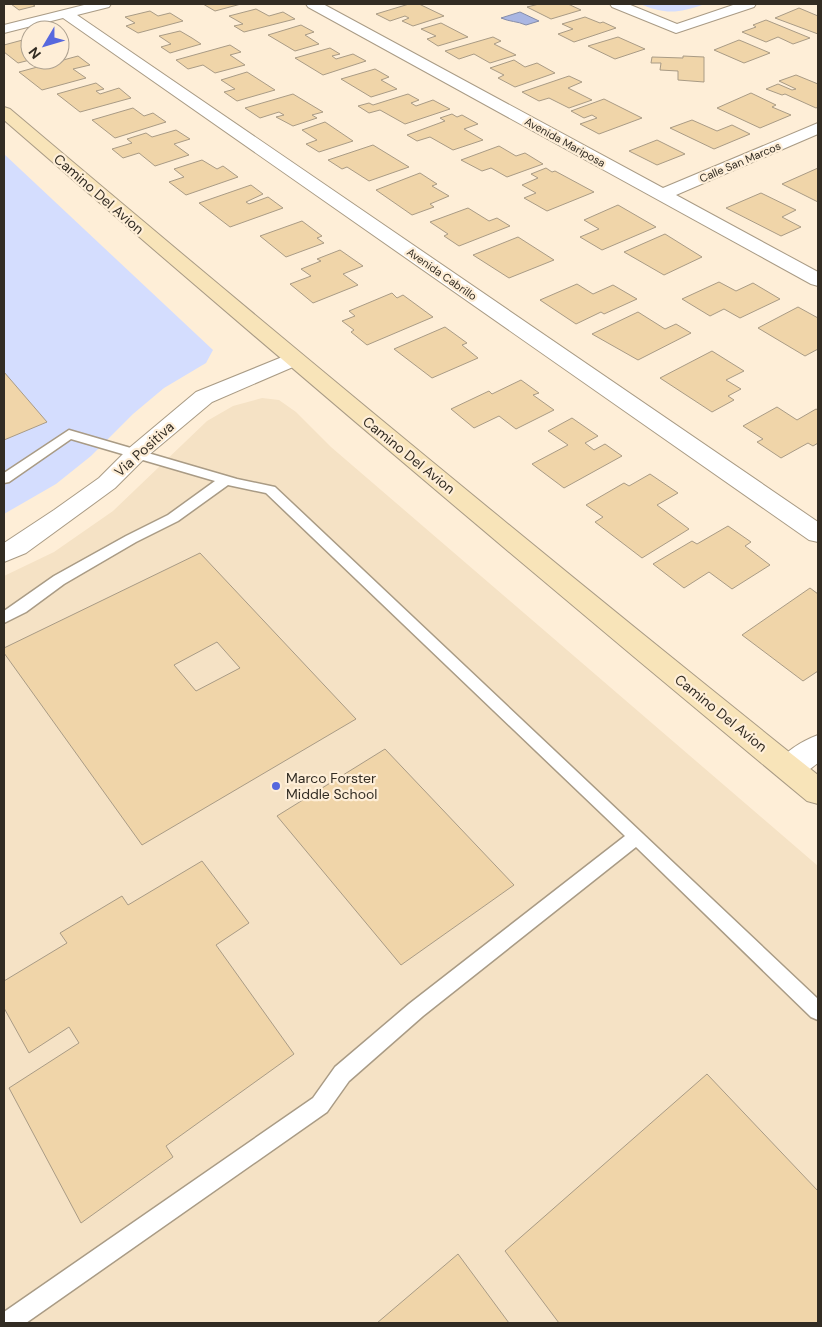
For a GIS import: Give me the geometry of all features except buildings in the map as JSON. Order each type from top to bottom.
[{"type":"main road","name":"Camino Del Avion","points":[[4,112],[292,359],[441,480],[604,618],[818,792]]},
{"type":"street","points":[[4,29],[104,4]]},
{"type":"street","name":"Avenida Mariposa","points":[[312,4],[818,280]]},
{"type":"street","points":[[617,4],[676,29],[749,4]]},
{"type":"street","name":"Avenida Cabrillo","points":[[66,14],[818,534]]},
{"type":"street","name":"Calle San Marcos","points":[[662,195],[818,128]]},
{"type":"street","name":"Via Positiva","points":[[4,553],[17,547],[107,484],[136,454],[204,397],[292,359]]},
{"type":"street","points":[[789,768],[818,746]]},
{"type":"lane","points":[[4,479],[69,434],[226,480],[270,490],[818,1011]]},
{"type":"lane","points":[[4,618],[59,580],[105,553],[173,518],[226,480]]},
{"type":"lane","points":[[7,1323],[320,1105],[342,1074],[416,1010],[637,837]]},
{"type":"shaded area","points":[[640,4],[705,4],[672,12]]},
{"type":"shaded area","points":[[520,12],[539,21],[526,25],[501,18]]},
{"type":"shaded area","points":[[4,154],[213,350],[206,363],[164,388],[133,414],[91,456],[56,484],[4,514]]},
{"type":"shaded area","points":[[262,398],[279,400],[296,412],[331,447],[818,866],[818,1323],[4,1323],[4,576],[54,552],[113,511],[207,421],[233,406]]},
{"type":"place","name":"Marco Forster Middle School","points":[[276,786]]}]
